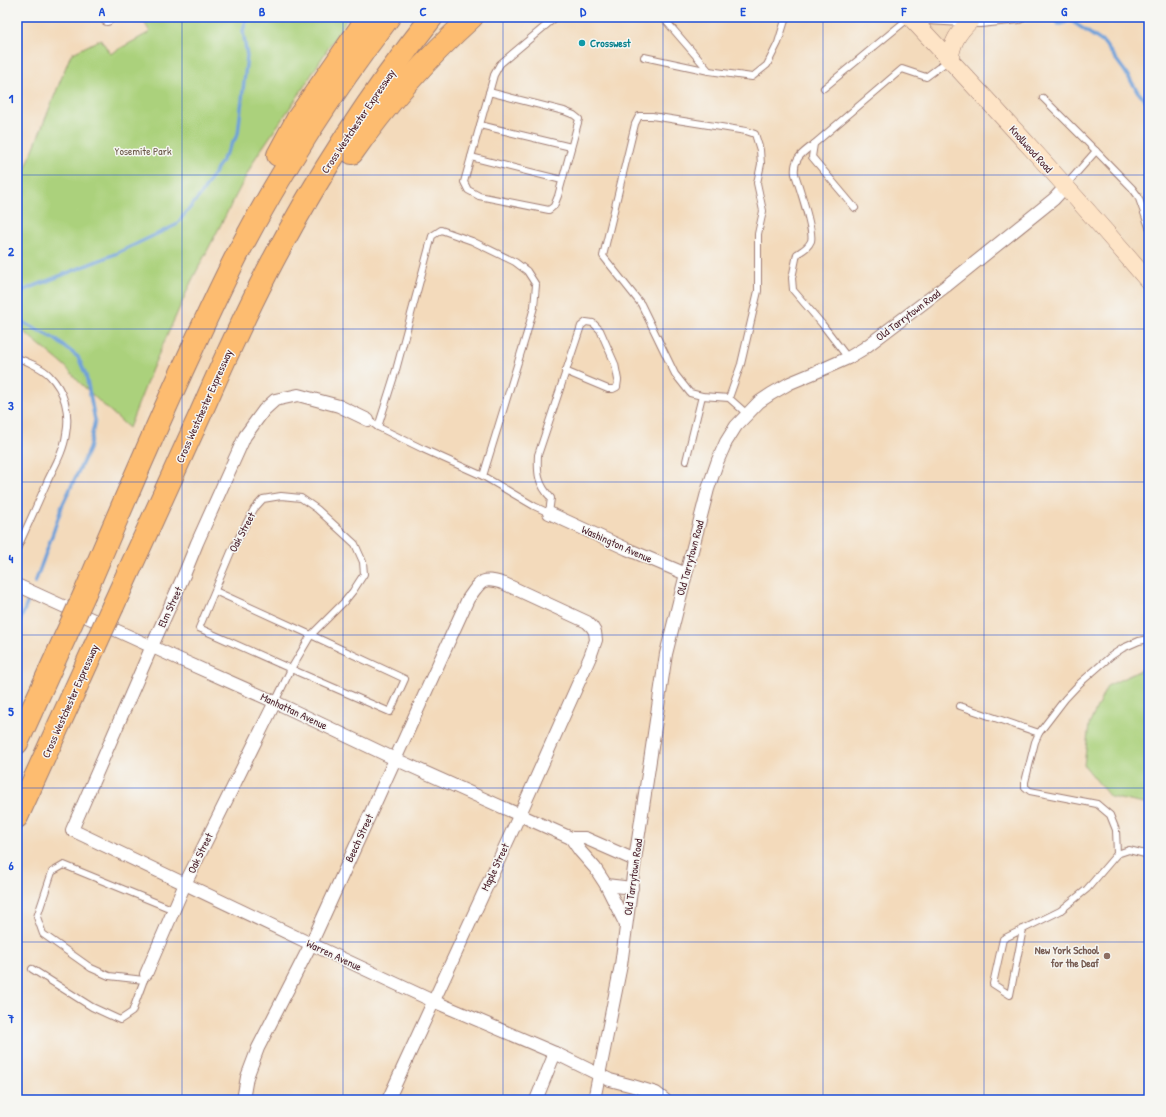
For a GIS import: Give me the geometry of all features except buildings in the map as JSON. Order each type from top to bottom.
[{"type":"highway","points":[[237,255],[261,195],[283,146],[298,118],[368,17]]},
{"type":"highway","points":[[17,743],[85,593],[152,436],[214,301],[237,255],[279,180],[325,106],[389,17]]},
{"type":"highway","name":"Cross Westchester Expressway","points":[[17,817],[230,349],[268,271],[309,197],[353,125],[432,17]]},
{"type":"highway","points":[[268,271],[376,120],[417,71],[472,17]]},
{"type":"main road","name":"Knollwood Road","points":[[910,17],[950,59],[1149,282]]},
{"type":"main road","points":[[950,59],[951,48],[954,41],[963,28],[972,19]]},
{"type":"street","points":[[910,17],[972,19],[980,21],[1019,17]]},
{"type":"street","name":"Old Tarrytown Road","points":[[594,1100],[621,965],[666,654],[708,489],[726,442],[736,426],[759,402],[790,383],[848,358],[881,336],[1054,199],[1065,187]]},
{"type":"street","name":"Elm Street","points":[[72,830],[245,436],[264,410],[275,400],[298,395],[339,406],[368,420]]},
{"type":"street","name":"Washington Avenue","points":[[549,513],[686,574]]},
{"type":"street","name":"Maple Street","points":[[388,1100],[520,814],[590,657],[596,640],[595,632],[587,622],[505,584],[485,580],[478,584]]},
{"type":"street","name":"Beech Street","points":[[248,1097],[247,1076],[258,1048],[311,944],[468,599],[478,584]]},
{"type":"street","name":"Manhattan Avenue","points":[[17,585],[571,838],[585,838],[635,860]]},
{"type":"street","name":"Oak Street","points":[[145,977],[185,884],[275,702]]},
{"type":"street","name":"Warren Avenue","points":[[72,830],[433,1001],[555,1053],[610,1080],[656,1094],[665,1100]]},
{"type":"street","name":"Manhattan Avenue","points":[[571,838],[595,868],[606,885],[626,925]]},
{"type":"street","points":[[606,885],[632,888]]},
{"type":"street","points":[[536,1100],[555,1053]]},
{"type":"lane","points":[[489,92],[574,115],[579,118],[558,196],[554,206],[548,210],[479,196],[468,190],[464,182],[489,92],[494,75],[500,64],[556,17]]},
{"type":"lane","points":[[644,57],[709,71],[752,77],[767,64],[778,44],[786,17]]},
{"type":"lane","points":[[824,88],[910,17]]},
{"type":"lane","points":[[666,21],[709,71]]},
{"type":"lane","points":[[848,358],[793,290],[792,278],[797,254],[808,247],[812,240],[811,230],[795,167],[799,156],[902,69],[926,78],[950,59]]},
{"type":"lane","points":[[1043,98],[1135,192],[1138,196],[1149,227]]},
{"type":"lane","points":[[729,398],[741,364],[758,291],[758,234],[763,211],[756,183],[761,164],[760,150],[755,134],[746,131],[652,116],[639,116],[635,124],[603,256],[641,304],[675,374],[690,393],[702,396],[729,398],[747,414]]},
{"type":"lane","points":[[480,125],[571,147]]},
{"type":"lane","points":[[814,144],[812,157],[855,208]]},
{"type":"lane","points":[[1065,187],[1096,151]]},
{"type":"lane","points":[[471,157],[562,180]]},
{"type":"lane","points":[[378,427],[396,370],[432,236],[441,230],[472,241],[515,262],[527,272],[536,285],[534,307],[526,336],[483,476]]},
{"type":"lane","points":[[368,420],[378,427],[423,449],[483,476],[534,506],[549,513],[552,498],[543,490],[539,480],[537,468],[538,455],[566,371],[581,326],[586,322],[593,323],[600,330],[615,364],[618,380],[617,387],[608,389],[566,371]]},
{"type":"lane","points":[[17,358],[48,374],[58,387],[65,401],[67,417],[66,435],[60,453],[17,549]]},
{"type":"lane","points":[[686,461],[702,396]]},
{"type":"lane","name":"Oak Street","points":[[275,702],[291,669],[311,634],[345,601],[364,574],[363,562],[355,544],[317,509],[301,498],[281,496],[263,499],[254,509],[232,552],[199,628],[291,669]]},
{"type":"lane","points":[[215,591],[311,634],[405,679],[390,712],[291,669]]},
{"type":"lane","points":[[1116,854],[1116,830],[1110,815],[1097,804],[1030,791],[1025,787],[1024,782],[1039,733],[1065,699],[1080,683],[1111,656],[1139,641],[1149,639]]},
{"type":"lane","points":[[960,706],[1039,733]]},
{"type":"lane","points":[[1023,929],[1010,995],[993,984],[1003,939],[1023,929],[1060,911],[1087,889],[1116,854],[1129,850],[1149,855]]},
{"type":"lane","points":[[32,969],[92,1007],[120,1020],[132,1012],[145,977],[109,976],[91,968],[43,934],[37,917],[52,872],[64,865],[174,910]]},
{"type":"green space","name":"Yosemite Park","points":[[141,17],[348,17],[298,96],[256,157],[192,280],[152,369],[129,428],[79,382],[65,366],[17,326],[17,190],[71,54],[101,39],[110,54],[150,32]]},
{"type":"green space","points":[[1143,669],[1149,670],[1149,805],[1110,797],[1084,765],[1089,725],[1107,686]]},
{"type":"waterway","points":[[17,293],[115,254],[176,225],[202,193],[238,134],[247,56],[243,31],[247,17]]},
{"type":"waterway","points":[[1053,18],[1058,24],[1062,24],[1070,20],[1104,43],[1138,92],[1149,104]]},
{"type":"waterway","points":[[17,319],[55,339],[78,357],[86,375],[95,420],[89,449],[62,506],[35,583]]},
{"type":"waterway","points":[[17,629],[28,601]]},
{"type":"place","name":"Crosswest","points":[[582,43]]},
{"type":"place","name":"New York School for the Deaf","points":[[1107,956]]}]
